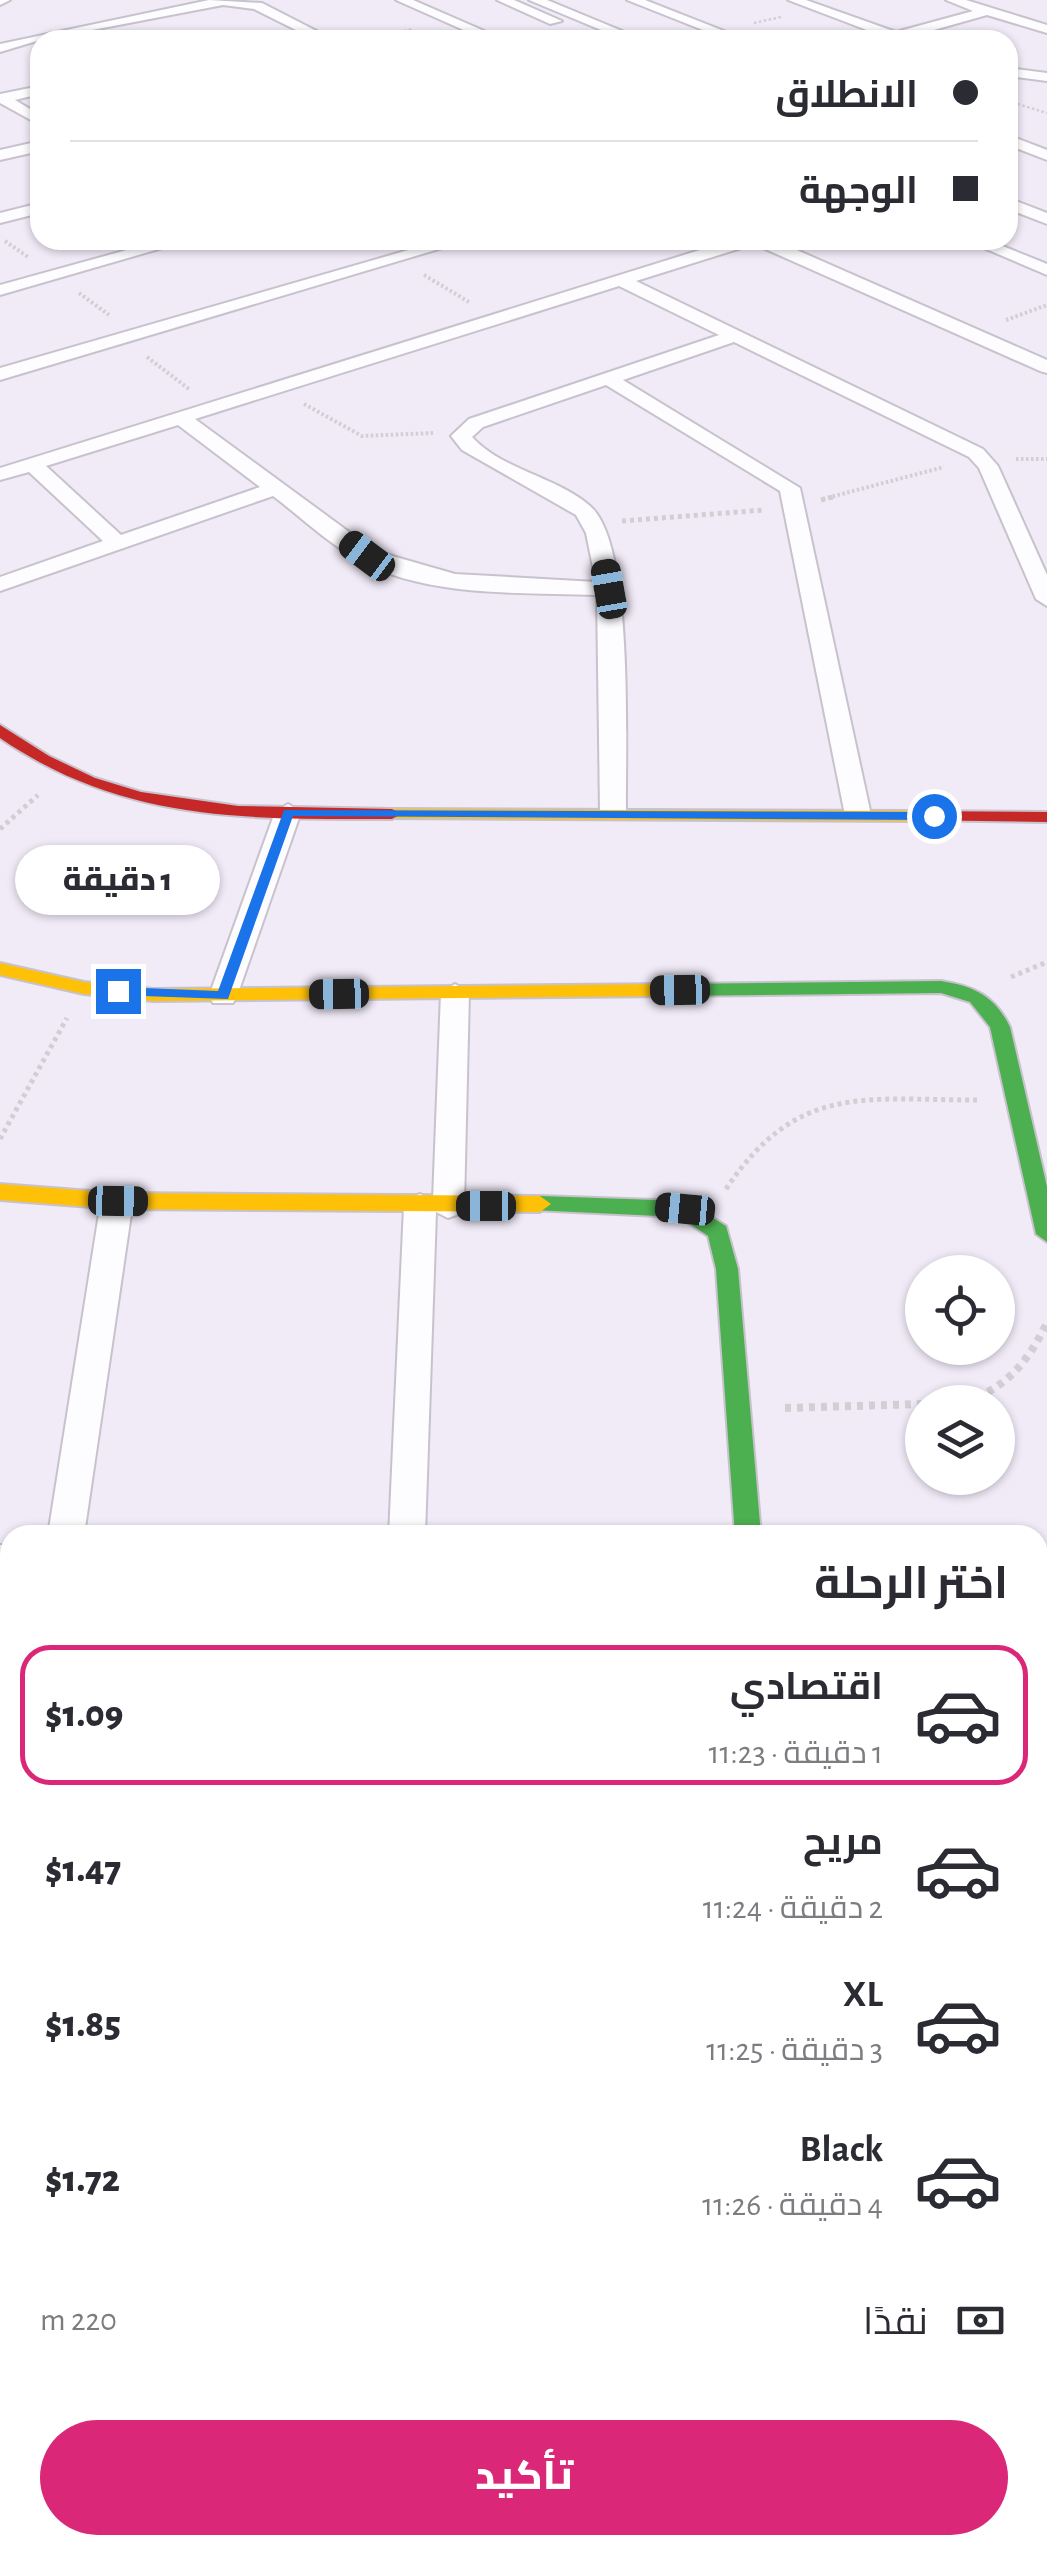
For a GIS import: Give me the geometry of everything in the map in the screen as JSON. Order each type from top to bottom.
[{"type":"street","points":[[402,0],[474,30]]},
{"type":"street","points":[[503,0],[578,30]]},
{"type":"street","points":[[535,0],[612,30]]},
{"type":"street","points":[[633,0],[714,30]]},
{"type":"street","points":[[794,0],[878,30]]},
{"type":"street","points":[[952,0],[1047,29]]},
{"type":"street","points":[[84,30],[223,1],[257,6],[306,30]]},
{"type":"street","points":[[927,30],[986,12]]},
{"type":"street","points":[[16,32],[30,40]]},
{"type":"street","points":[[0,48],[30,41]]},
{"type":"street","points":[[1018,73],[1047,77]]},
{"type":"street","points":[[1,98],[30,92]]},
{"type":"street","points":[[1,98],[30,115]]},
{"type":"street","points":[[1018,137],[1034,132]]},
{"type":"street","points":[[1018,144],[1047,155]]},
{"type":"street","points":[[0,156],[30,148]]},
{"type":"street","points":[[1018,190],[1047,201]]},
{"type":"street","points":[[1018,207],[1047,218]]},
{"type":"street","points":[[0,218],[30,210]]},
{"type":"street","points":[[0,290],[146,250]]},
{"type":"street","points":[[0,374],[425,250]]},
{"type":"street","points":[[0,474],[717,250]]},
{"type":"street","points":[[783,250],[1047,367]]},
{"type":"street","points":[[998,250],[1047,270]]},
{"type":"street","points":[[620,280],[982,458],[1047,599]]},
{"type":"street","points":[[614,812],[609,589],[596,523],[584,511],[469,446],[461,436],[463,430],[737,335]]},
{"type":"street","points":[[609,379],[782,479],[795,497],[858,815]]},
{"type":"street","points":[[181,418],[367,556],[398,570],[467,582],[609,589]]},
{"type":"street","points":[[32,464],[118,544]]},
{"type":"street","points":[[0,584],[276,488]]},
{"type":"street","points":[[0,730],[22,751],[62,775],[118,796],[184,809],[1047,817]]},
{"type":"street","points":[[223,996],[288,812]]},
{"type":"street","points":[[0,969],[84,988],[223,996],[942,987],[976,992],[993,1007],[997,1017],[1047,1234]]},
{"type":"street","points":[[408,1525],[456,993]]},
{"type":"street","points":[[0,1192],[118,1201],[643,1205],[685,1209],[718,1232],[727,1269],[747,1525]]},
{"type":"street","points":[[68,1525],[118,1201]]},
{"type":"path","points":[[727,30],[816,8]]},
{"type":"path","points":[[1018,104],[1047,113]]},
{"type":"path","points":[[397,258],[496,318]]},
{"type":"path","points":[[121,338],[214,407]]},
{"type":"path","points":[[278,386],[341,428],[362,436],[463,430]]},
{"type":"path","points":[[0,829],[62,775]]},
{"type":"path","points":[[0,1139],[84,988]]},
{"type":"path","points":[[718,1232],[725,1190],[746,1154],[779,1124],[822,1103],[1013,1099]]},
{"type":"path","points":[[1005,1385],[1024,1370],[1047,1322]]},
{"type":"path","points":[[738,1409],[905,1404]]},
{"type":"traffic: fast","points":[[672,990],[941,987],[977,998],[990,1009],[1000,1027],[1047,1234]]},
{"type":"traffic: fast","points":[[540,1204],[685,1209],[718,1232],[727,1269],[747,1525]]},
{"type":"traffic: slow","points":[[392,814],[914,816]]},
{"type":"traffic: slow","points":[[0,969],[84,988],[153,995],[672,990]]},
{"type":"traffic: slow","points":[[0,1192],[117,1201],[540,1204]]},
{"type":"traffic: jam","points":[[0,730],[43,760],[89,782],[137,797],[238,811],[392,814]]},
{"type":"traffic: jam","points":[[914,816],[1047,817]]},
{"type":"route","points":[[118,991],[223,996],[288,812],[934,816]]}]
